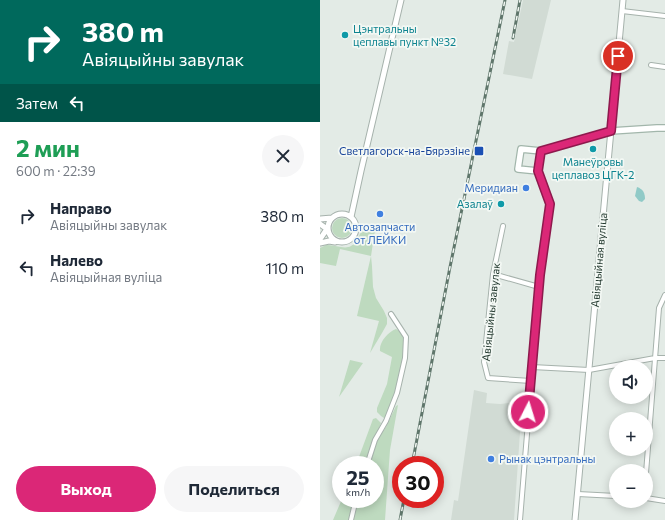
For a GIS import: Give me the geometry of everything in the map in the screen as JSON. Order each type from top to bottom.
[{"type":"main road","points":[[541,151],[538,171],[518,169],[521,149],[541,151],[611,131],[665,128]]},
{"type":"street","points":[[351,217],[401,0]]},
{"type":"street","name":"Авіяцыйная вуліца","points":[[575,520],[623,0]]},
{"type":"street","points":[[622,11],[665,16]]},
{"type":"street","points":[[651,65],[665,67]]},
{"type":"street","points":[[520,520],[539,286],[550,204],[538,171]]},
{"type":"street","points":[[320,219],[332,218],[336,215],[344,214],[354,220],[357,228],[355,236],[345,242],[329,241],[320,243]]},
{"type":"street","points":[[332,218],[328,225],[328,229],[330,236],[336,242]]},
{"type":"street","points":[[320,224],[328,229]]},
{"type":"street","name":"Авіяцыйны завулак","points":[[503,226],[493,274],[484,362],[488,378],[531,381]]},
{"type":"street","points":[[320,238],[328,229]]},
{"type":"street","points":[[493,274],[539,286]]},
{"type":"street","points":[[647,464],[659,308],[665,295]]},
{"type":"street","points":[[370,456],[375,440],[386,421],[397,394],[405,358],[406,337],[391,314]]},
{"type":"street","points":[[532,367],[589,370],[655,358],[665,358]]},
{"type":"street","points":[[578,494],[609,496]]},
{"type":"street","points":[[653,499],[665,501]]},
{"type":"street","points":[[351,520],[354,508]]},
{"type":"shaded area","points":[[523,0],[551,0],[532,79],[503,74],[509,41],[514,42]]},
{"type":"shaded area","name":"Рынак цэнтральны","points":[[474,390],[487,393],[486,403],[509,403],[521,418],[514,520],[451,520],[454,500],[458,501]]},
{"type":"green space","points":[[342,218],[349,221],[352,228],[349,235],[342,238],[335,235],[332,228],[335,221]]},
{"type":"green space","points":[[366,227],[374,228],[375,230],[371,256],[340,249],[336,266],[320,263],[320,248],[326,245],[345,247],[351,246],[356,242],[363,229]]},
{"type":"green space","points":[[371,256],[373,287],[376,298],[387,318],[387,324],[370,353],[379,321],[357,316]]},
{"type":"green space","points":[[396,329],[401,332],[403,338],[404,355],[396,392],[387,416],[384,418],[377,412],[377,408],[387,384],[392,357],[380,351],[380,348],[381,344],[390,332]]},
{"type":"green space","points":[[350,360],[363,363],[339,397]]},
{"type":"green space","points":[[398,405],[390,450],[385,520],[353,520],[356,508],[384,508],[384,456],[372,456],[377,440],[386,427],[396,406]]},
{"type":"green space","points":[[376,418],[381,423],[368,456],[359,456],[373,419]]},
{"type":"green space","points":[[338,508],[352,508],[349,520],[333,520]]},
{"type":"water","points":[[637,187],[644,193],[645,199],[642,202],[635,196]]},
{"type":"railway","points":[[414,456],[450,267],[505,0]]},
{"type":"railway","points":[[513,38],[520,0]]},
{"type":"railway","points":[[400,520],[402,508]]},
{"type":"place","name":"Цэнтральны цеплавы пункт №32","points":[[345,35]]},
{"type":"place","name":"Манеўровы цеплавоз ЦГК-2","points":[[593,149]]},
{"type":"place","name":"Светлагорск-на-Бярэзіне","points":[[479,151]]},
{"type":"place","name":"Меридиан","points":[[526,188]]},
{"type":"place","name":"Азалаў","points":[[501,204]]},
{"type":"place","name":"Автозапчасти от ЛЕЙКИ","points":[[380,214]]},
{"type":"place","name":"Рынак цэнтральны","points":[[491,459]]},
{"type":"route","points":[[528,412],[540,275],[550,204],[538,171],[541,151],[611,131],[618,56]]}]
